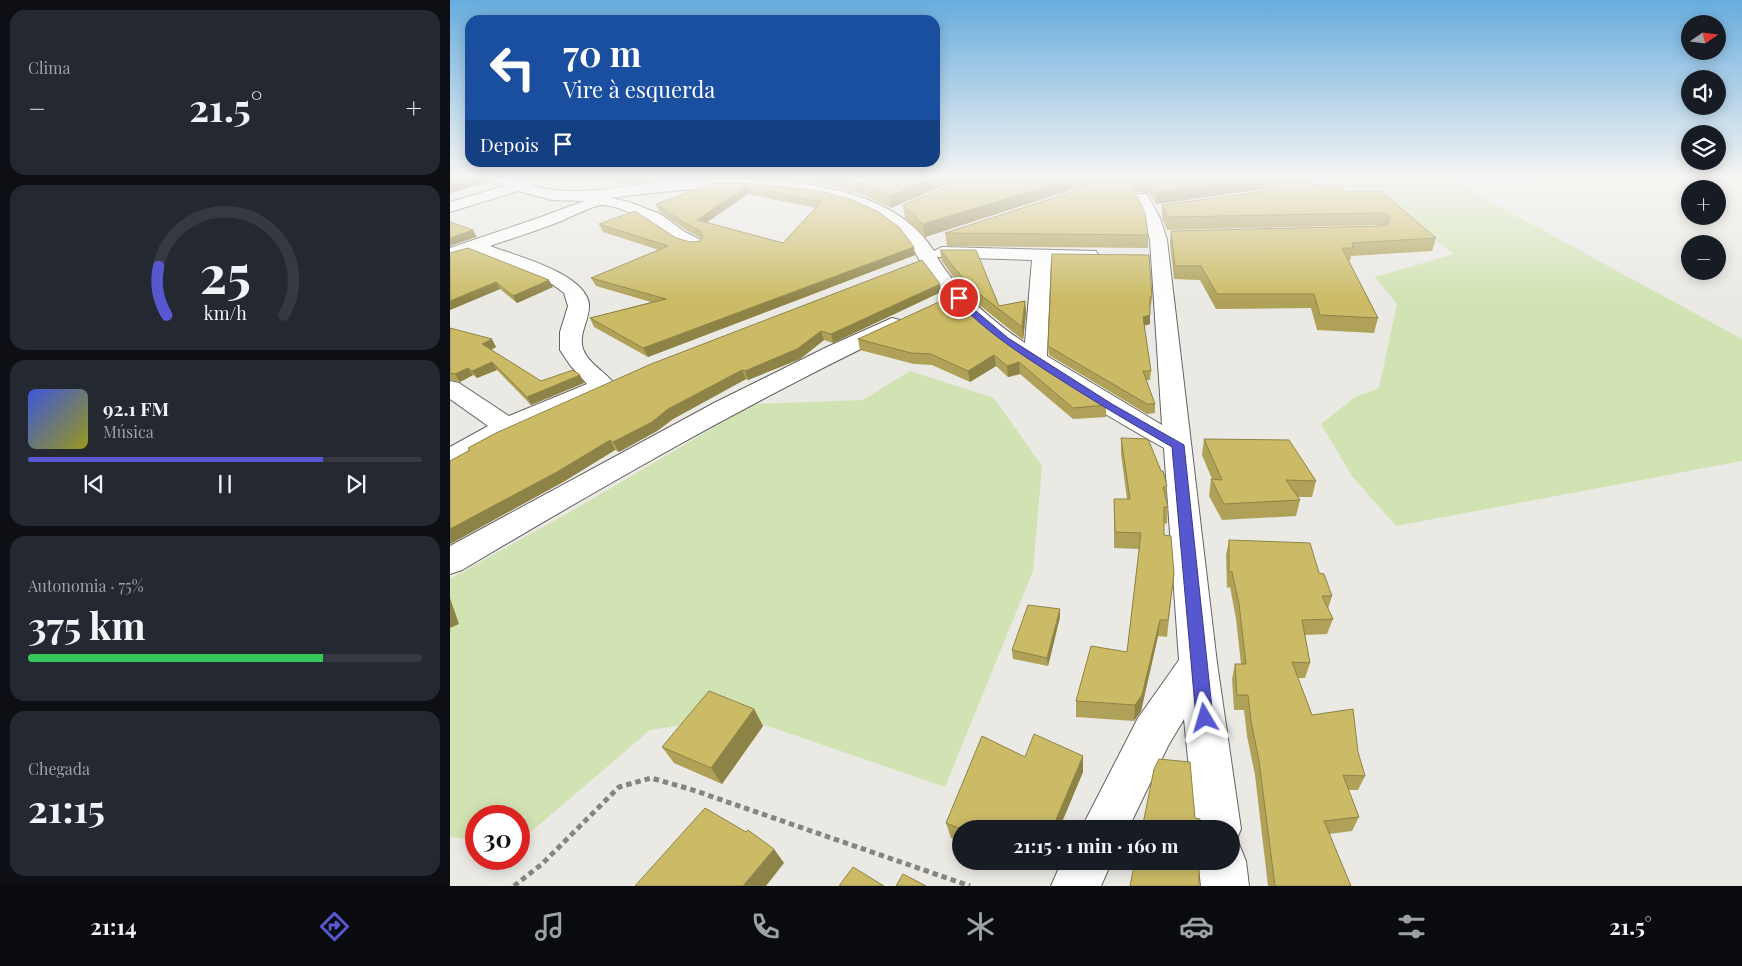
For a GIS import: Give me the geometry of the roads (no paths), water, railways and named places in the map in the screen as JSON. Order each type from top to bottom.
[{"type":"street","points":[[450,254],[556,217]]},
{"type":"street","points":[[652,217],[679,236],[695,244]]},
{"type":"street","points":[[889,217],[903,227],[921,256],[956,295],[973,313],[1005,340],[1108,406],[1178,445]]},
{"type":"street","points":[[1153,217],[1159,246],[1198,663],[1217,820]]},
{"type":"street","points":[[921,256],[950,238]]},
{"type":"street","points":[[472,246],[559,280],[572,288],[577,298],[578,311],[572,332],[571,349],[580,363],[603,386]]},
{"type":"street","points":[[1035,359],[1042,254]]},
{"type":"street","points":[[921,256],[1110,255]]},
{"type":"street","points":[[450,561],[599,475],[734,403],[816,360],[956,295]]},
{"type":"street","points":[[450,459],[506,427],[629,375]]},
{"type":"street","points":[[450,388],[506,427]]},
{"type":"street","points":[[1109,820],[1153,732],[1198,663]]},
{"type":"street","points":[[1075,886],[1083,870]]},
{"type":"street","points":[[1223,870],[1225,886]]}]
